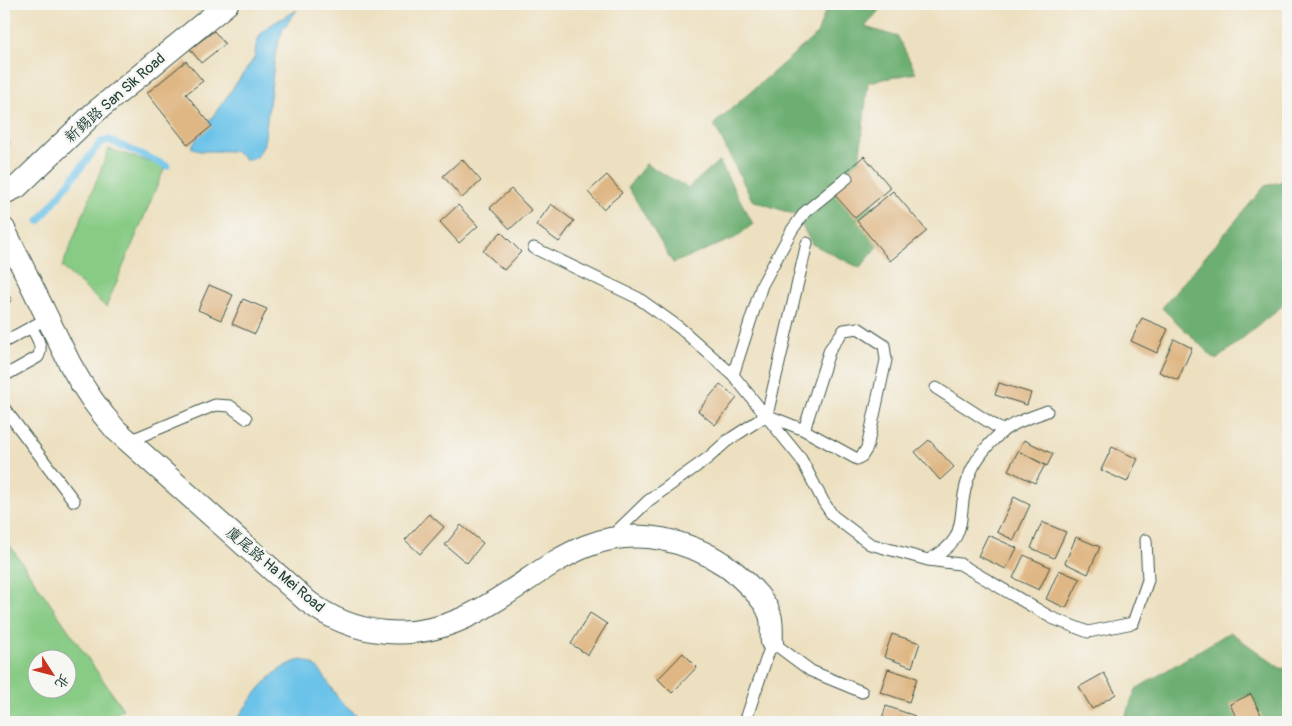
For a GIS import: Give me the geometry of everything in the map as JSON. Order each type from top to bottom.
[{"type":"street","name":"新錫路 San Sik Road","points":[[4,193],[17,187],[94,114],[227,4]]},
{"type":"street","name":"廈尾路 Ha Mei Road","points":[[4,229],[39,322],[102,415],[307,601],[332,618],[362,629],[393,633],[426,630],[464,618],[578,548],[610,538],[632,536],[668,540],[716,558],[742,578],[762,602],[770,615],[772,642]]},
{"type":"lane","points":[[733,375],[762,286],[792,230],[805,212],[848,178]]},
{"type":"lane","points":[[610,538],[648,501],[708,458],[727,441],[767,415],[807,243]]},
{"type":"lane","points":[[534,248],[638,298],[680,328],[733,375],[801,459],[823,501],[843,525],[870,544],[928,560],[960,564],[1052,618],[1088,632],[1134,623],[1148,580],[1146,540]]},
{"type":"lane","points":[[4,342],[39,322],[41,352],[38,357],[4,376]]},
{"type":"lane","points":[[767,415],[804,430],[857,459],[862,456],[867,448],[886,360],[884,345],[858,328],[844,330],[830,349],[804,430]]},
{"type":"lane","points":[[936,388],[1003,431]]},
{"type":"lane","points":[[129,441],[215,405],[230,406],[246,418]]},
{"type":"lane","points":[[4,408],[74,501]]},
{"type":"lane","points":[[928,560],[944,552],[955,540],[960,529],[968,479],[981,454],[1003,431],[1047,411]]},
{"type":"lane","points":[[746,721],[772,642],[811,671],[862,692]]},
{"type":"green space","points":[[828,4],[884,4],[865,27],[898,37],[916,73],[868,82],[856,189],[895,226],[860,268],[812,244],[796,215],[752,200],[714,124],[817,34]]},
{"type":"green space","points":[[109,149],[165,167],[106,307],[62,267]]},
{"type":"green space","points":[[719,161],[753,224],[735,238],[673,263],[628,187],[646,164],[688,188]]},
{"type":"green space","points":[[1288,180],[1288,301],[1216,360],[1162,308],[1265,186]]},
{"type":"green space","points":[[4,537],[123,709],[104,722],[4,722]]},
{"type":"green space","points":[[1230,632],[1280,668],[1288,669],[1288,722],[1123,722],[1136,689]]},
{"type":"water","points":[[297,10],[283,29],[276,49],[264,144],[257,157],[246,160],[236,151],[199,151],[191,147],[255,57],[258,39],[262,33],[274,23]]},
{"type":"water","points":[[4,125],[9,144],[6,155],[4,155]]},
{"type":"water","points":[[301,660],[314,665],[340,700],[367,722],[235,722],[255,694],[271,676],[280,669]]},
{"type":"building","points":[[214,31],[225,44],[201,63],[190,49]]},
{"type":"building","points":[[186,61],[203,81],[186,94],[212,126],[188,145],[147,93]]},
{"type":"building","points":[[864,156],[891,188],[855,218],[828,187]]},
{"type":"building","points":[[462,159],[481,181],[462,198],[443,176]]},
{"type":"building","points":[[607,175],[622,193],[603,209],[588,192]]},
{"type":"building","points":[[511,189],[531,210],[510,229],[490,208]]},
{"type":"building","points":[[893,191],[927,231],[890,261],[857,221]]},
{"type":"building","points":[[551,204],[574,221],[559,242],[536,225]]},
{"type":"building","points":[[458,205],[478,226],[459,243],[440,222]]},
{"type":"building","points":[[501,232],[521,252],[504,270],[483,251]]},
{"type":"building","points":[[209,285],[233,295],[221,320],[198,310]]},
{"type":"building","points":[[4,292],[12,299],[4,309]]},
{"type":"building","points":[[243,299],[267,309],[255,334],[232,324]]},
{"type":"building","points":[[1142,318],[1168,329],[1157,353],[1131,341]]},
{"type":"building","points":[[1174,339],[1192,348],[1178,380],[1159,372]]},
{"type":"building","points":[[999,383],[1031,393],[1027,405],[995,395]]},
{"type":"building","points":[[720,384],[737,398],[715,425],[698,411]]},
{"type":"building","points":[[929,440],[954,467],[940,480],[915,452]]},
{"type":"building","points":[[1024,440],[1053,454],[1047,466],[1020,452],[1045,465],[1035,483],[1008,470]]},
{"type":"building","points":[[1112,447],[1138,459],[1127,482],[1101,470]]},
{"type":"building","points":[[1014,497],[1030,505],[1014,540],[997,532]]},
{"type":"building","points":[[429,514],[444,527],[420,554],[405,540]]},
{"type":"building","points":[[1042,522],[1066,532],[1054,558],[1031,548]]},
{"type":"building","points":[[461,525],[483,543],[467,563],[445,545]]},
{"type":"building","points":[[988,535],[1017,548],[1006,569],[978,556]]},
{"type":"building","points":[[1076,537],[1100,547],[1088,574],[1065,563]]},
{"type":"building","points":[[1024,555],[1050,567],[1039,590],[1013,578]]},
{"type":"building","points":[[1059,570],[1080,579],[1066,608],[1046,599]]},
{"type":"building","points":[[590,613],[607,624],[588,655],[571,644]]},
{"type":"building","points":[[892,634],[920,643],[912,667],[884,657]]},
{"type":"building","points":[[683,653],[697,667],[672,693],[658,679]]},
{"type":"building","points":[[888,669],[917,678],[909,702],[880,692]]},
{"type":"building","points":[[1104,673],[1116,694],[1092,709],[1079,687]]},
{"type":"building","points":[[1251,694],[1264,721],[1238,722],[1230,704]]},
{"type":"building","points":[[886,706],[915,716],[913,722],[881,722]]},
{"type":"waterway","points":[[39,221],[101,142],[109,140],[167,166]]}]
